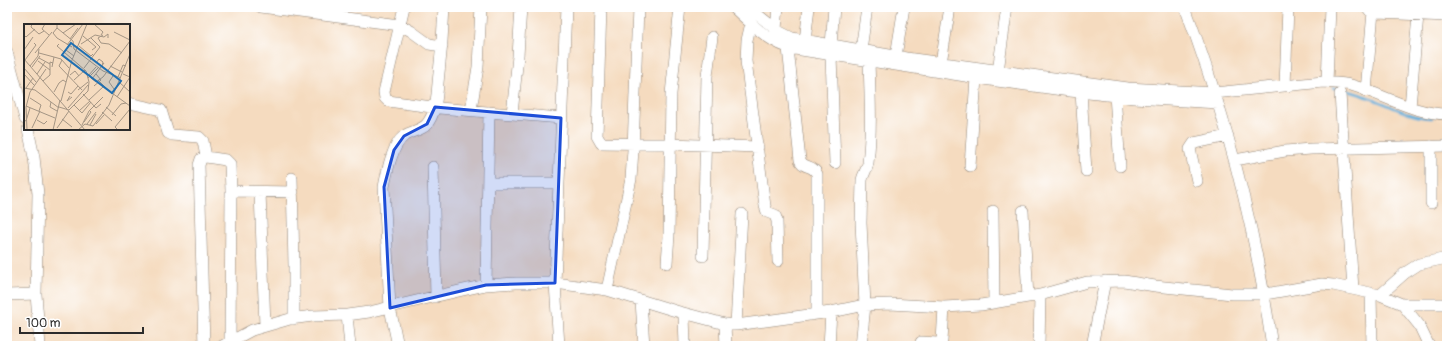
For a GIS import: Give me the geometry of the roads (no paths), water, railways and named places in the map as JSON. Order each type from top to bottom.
[{"type":"street","points":[[262,7],[400,25],[429,44],[442,46]]},
{"type":"street","points":[[404,7],[384,92],[385,98],[388,101],[435,107],[562,118]]},
{"type":"street","points":[[398,346],[390,308],[384,186],[394,150],[399,141],[404,136],[424,128],[430,121],[435,107],[442,46],[444,7]]},
{"type":"street","points":[[471,110],[478,67],[481,7]]},
{"type":"street","points":[[512,114],[519,50],[521,7]]},
{"type":"street","points":[[559,346],[555,283],[566,7]]},
{"type":"street","points":[[601,7],[598,140],[601,143],[758,147]]},
{"type":"street","points":[[607,290],[631,179],[634,144],[635,62],[638,7]]},
{"type":"street","points":[[667,263],[669,235],[672,81],[680,7]]},
{"type":"street","points":[[733,7],[772,41],[788,48],[861,50],[998,71],[1216,98]]},
{"type":"street","points":[[748,7],[786,35],[831,50],[869,61],[976,78],[1134,98],[1216,98],[1285,86],[1326,82],[1351,85],[1410,107],[1428,112],[1447,114]]},
{"type":"street","points":[[776,29],[778,7]]},
{"type":"street","points":[[805,41],[809,7]]},
{"type":"street","points":[[834,7],[831,50],[835,163]]},
{"type":"street","points":[[861,50],[867,7]]},
{"type":"street","points":[[896,56],[904,7]]},
{"type":"street","points":[[941,63],[950,7]]},
{"type":"street","points":[[998,71],[1007,7]]},
{"type":"street","points":[[1185,7],[1228,136],[1265,294],[1272,346]]},
{"type":"street","points":[[1285,86],[1288,7]]},
{"type":"street","points":[[1326,82],[1330,7]]},
{"type":"street","points":[[1366,91],[1370,10],[1418,15],[1447,16]]},
{"type":"street","points":[[1410,107],[1418,15]]},
{"type":"street","points":[[751,23],[746,40],[746,61],[765,206],[767,212],[775,215],[777,221],[778,261]]},
{"type":"street","points":[[703,256],[707,76],[712,37]]},
{"type":"street","points":[[788,48],[800,160],[801,164],[804,166],[816,169],[817,174],[817,314]]},
{"type":"street","points":[[7,52],[23,101]]},
{"type":"street","points":[[861,346],[865,305],[861,223],[862,180],[867,168],[869,148],[869,61]]},
{"type":"street","points":[[970,166],[976,78]]},
{"type":"street","points":[[1081,92],[1086,170]]},
{"type":"street","points":[[1340,94],[1353,289]]},
{"type":"street","points":[[1115,95],[1120,166]]},
{"type":"street","points":[[130,103],[161,110],[168,133],[172,135],[199,137],[202,139],[204,144],[205,156]]},
{"type":"street","points":[[486,285],[489,112]]},
{"type":"street","points":[[28,130],[34,157],[38,194],[36,294],[40,346]]},
{"type":"street","points":[[1197,181],[1190,149],[1191,146],[1194,143],[1228,136]]},
{"type":"street","points":[[1431,146],[1431,203]]},
{"type":"street","points":[[1234,160],[1285,151],[1311,149],[1447,146]]},
{"type":"street","points":[[205,156],[228,162],[230,166],[233,343]]},
{"type":"street","points":[[204,346],[199,165],[201,159],[205,156]]},
{"type":"street","points":[[433,167],[436,297]]},
{"type":"street","points":[[292,178],[294,318]]},
{"type":"street","points":[[488,182],[559,182]]},
{"type":"street","points":[[231,191],[293,192]]},
{"type":"street","points":[[260,192],[265,326]]},
{"type":"street","points":[[993,211],[994,303]]},
{"type":"street","points":[[1023,211],[1028,297]]},
{"type":"street","points":[[726,346],[730,324],[742,214]]},
{"type":"street","points":[[1375,294],[1419,264],[1447,258]]},
{"type":"street","points":[[233,343],[252,330],[294,318],[313,316],[347,316],[390,308],[486,285],[516,283],[555,283],[607,290],[684,314],[730,324],[817,314],[877,304],[944,307],[994,303],[1040,295],[1080,283],[1105,281],[1124,281],[1155,286],[1232,294],[1265,294],[1322,284],[1375,294],[1402,304],[1447,304]]},
{"type":"street","points":[[1092,346],[1105,281]]},
{"type":"street","points":[[7,295],[36,294]]},
{"type":"street","points":[[1372,346],[1375,294]]},
{"type":"street","points":[[1039,346],[1040,295]]},
{"type":"street","points":[[642,301],[644,346]]},
{"type":"street","points":[[1402,304],[1420,325],[1429,346]]},
{"type":"street","points":[[921,342],[937,343],[942,341],[944,307]]},
{"type":"street","points":[[829,346],[831,312]]},
{"type":"street","points":[[684,314],[685,346]]},
{"type":"street","points":[[347,316],[350,346]]},
{"type":"waterway","points":[[1334,88],[1363,95],[1409,114],[1432,118]]}]
